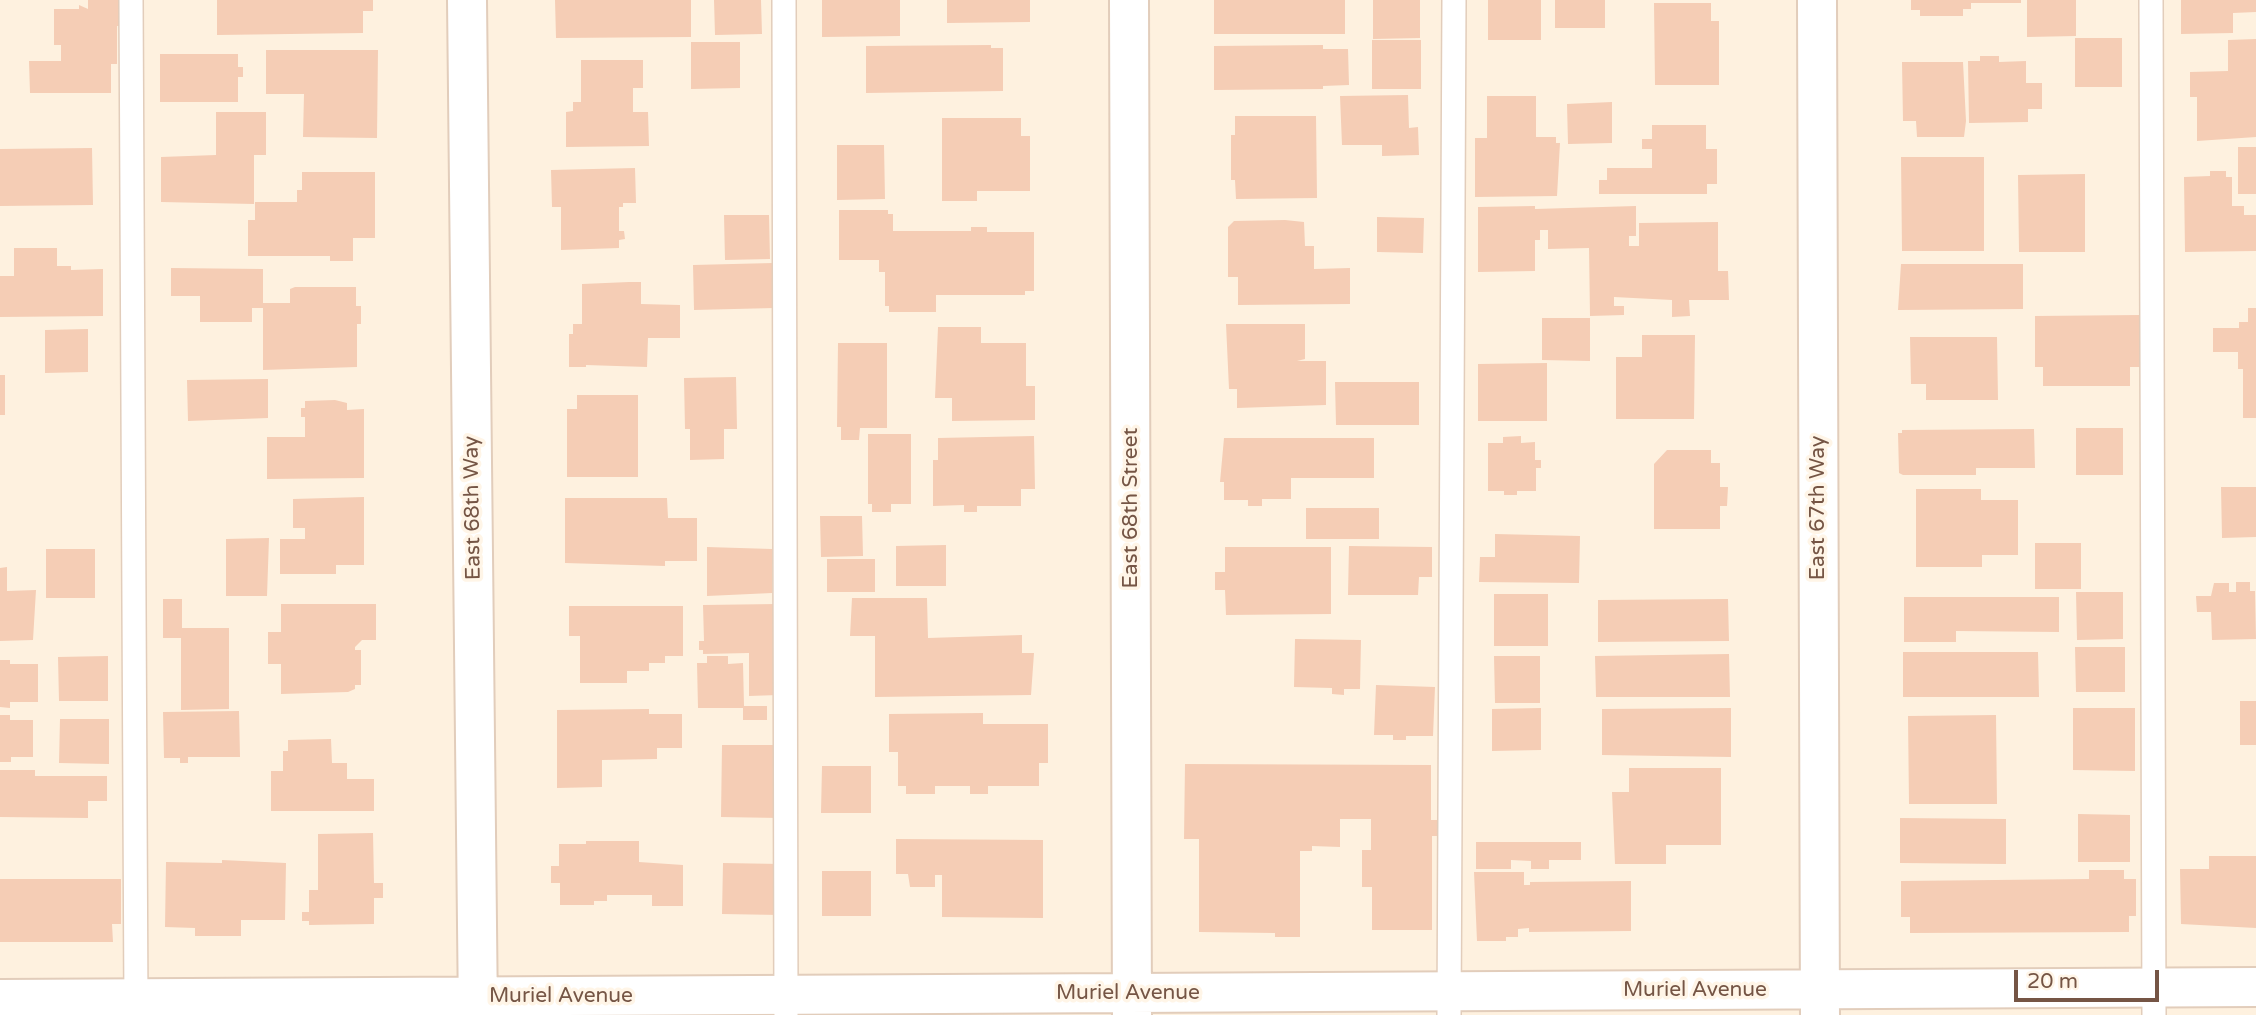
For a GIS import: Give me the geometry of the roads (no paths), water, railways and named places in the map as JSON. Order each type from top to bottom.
[{"type":"street","name":"East 68th Way","points":[[467,0],[478,1006]]},
{"type":"street","name":"East 68th Street","points":[[1129,0],[1132,1004]]},
{"type":"street","name":"East 67th Way","points":[[1817,0],[1820,1002]]},
{"type":"street","name":"Muriel Avenue","points":[[0,999],[136,1006],[2154,1001],[2256,987]]},
{"type":"lane","points":[[131,0],[136,1006]]},
{"type":"lane","points":[[784,0],[786,1005]]},
{"type":"lane","points":[[1449,1003],[1454,0]]},
{"type":"lane","points":[[2151,0],[2154,1001]]}]
